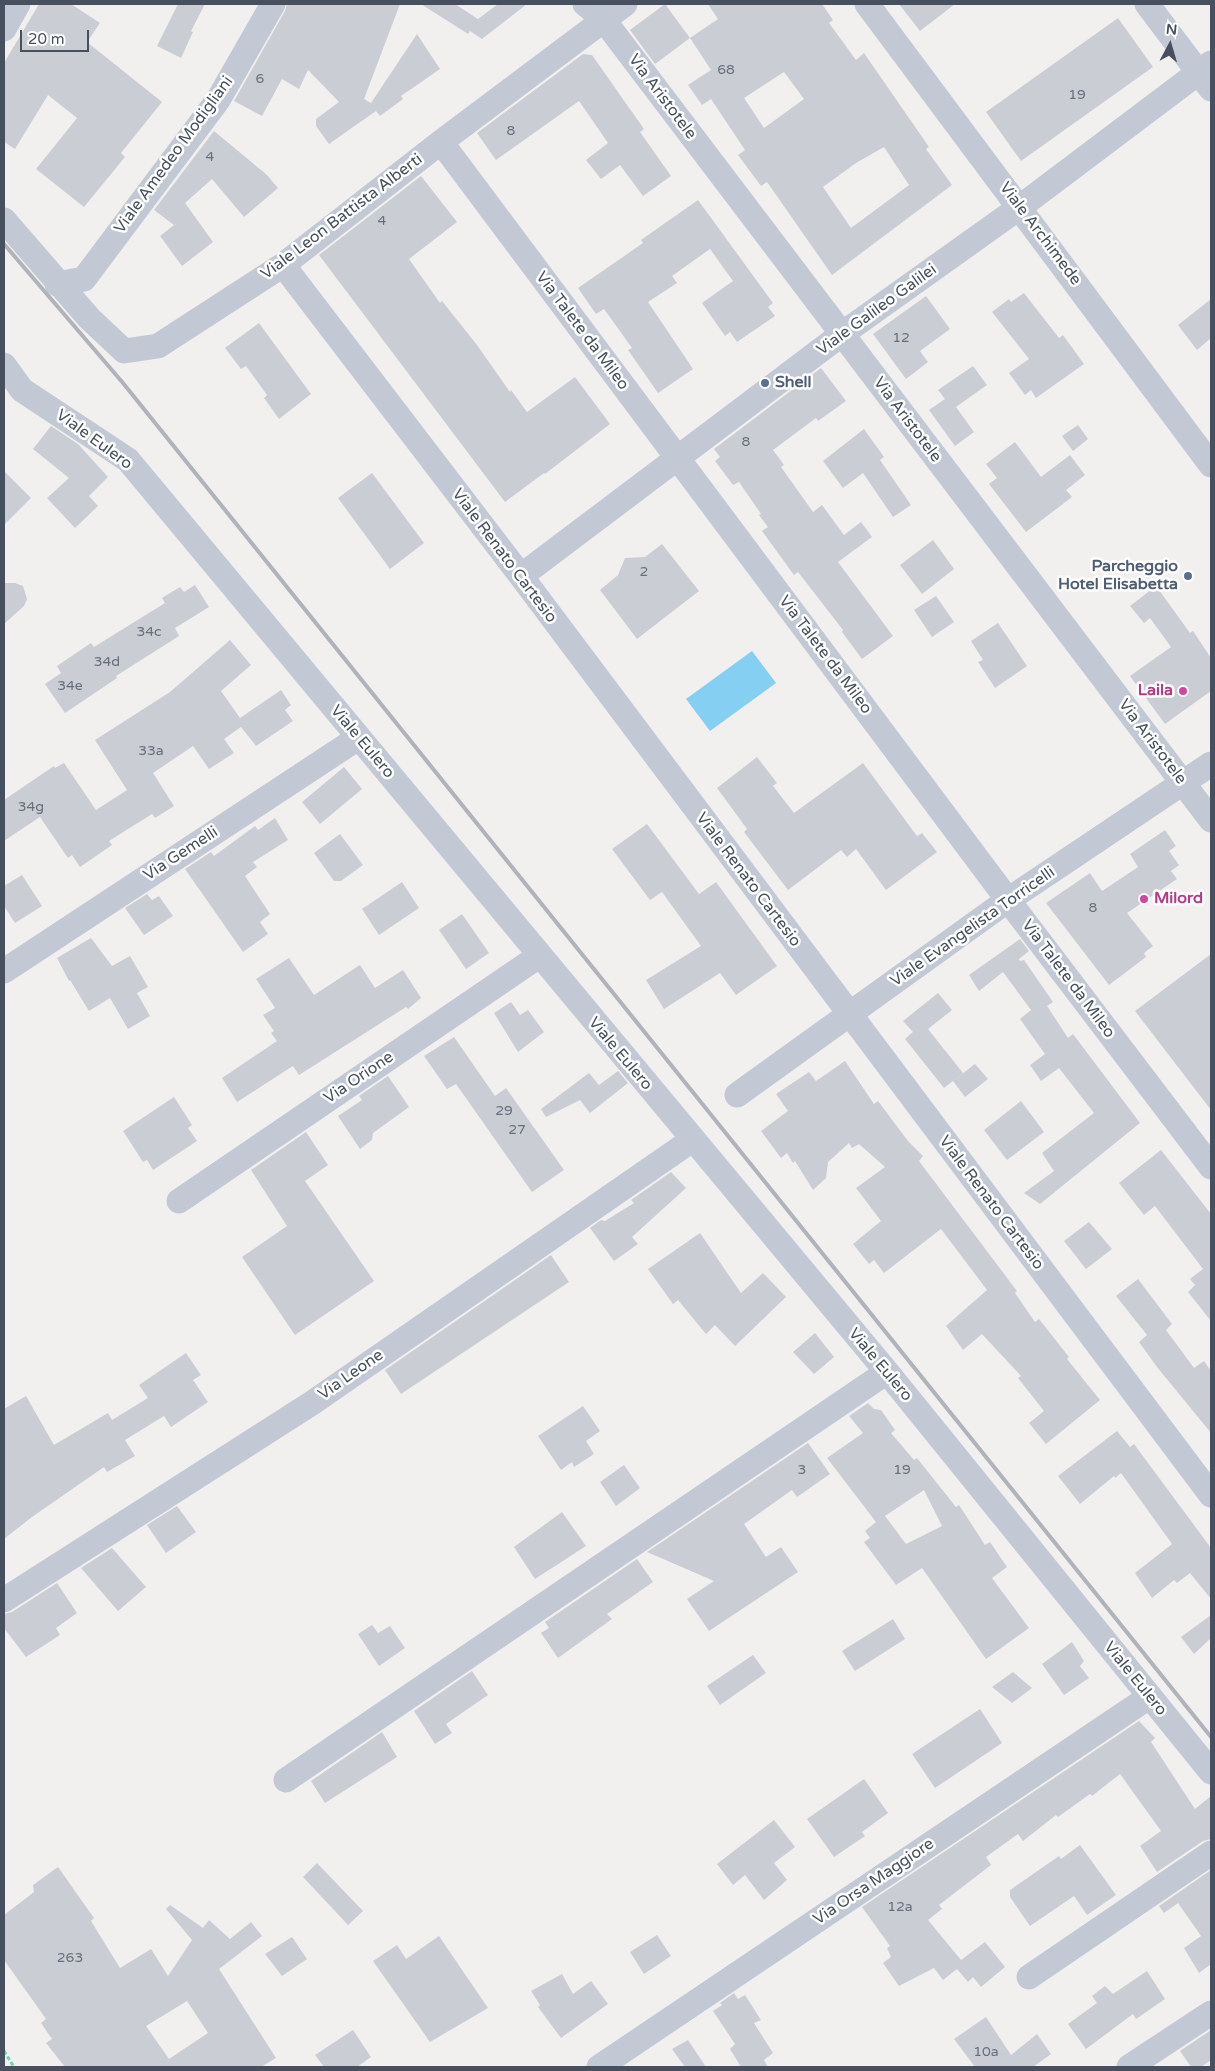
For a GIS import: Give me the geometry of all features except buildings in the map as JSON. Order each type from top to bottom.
[{"type":"street","points":[[4,29],[18,4]]},
{"type":"street","name":"Viale Amedeo Modigliani","points":[[57,284],[84,279],[218,100],[273,4]]},
{"type":"street","name":"Viale Leon Battista Alberti","points":[[57,284],[89,318],[124,350],[158,346],[283,265],[441,142],[594,11],[625,4]]},
{"type":"street","name":"Viale Archimede","points":[[867,4],[1211,464]]},
{"type":"street","points":[[1147,4],[1207,75]]},
{"type":"street","name":"Via Aristotele","points":[[594,11],[1211,820]]},
{"type":"street","name":"Viale Galileo Galilei","points":[[521,576],[842,334],[1207,75]]},
{"type":"street","name":"Via Talete da Mileo","points":[[441,142],[1008,900],[1211,1167]]},
{"type":"street","points":[[4,220],[57,284]]},
{"type":"street","name":"Viale Renato Cartesio","points":[[283,265],[521,576],[1211,1495]]},
{"type":"street","name":"Viale Eulero","points":[[4,365],[22,390],[128,460],[887,1372],[1211,1772]]},
{"type":"street","name":"Via Gemelli","points":[[4,971],[358,738]]},
{"type":"street","name":"Viale Evangelista Torricelli","points":[[737,1094],[1008,900],[1211,764]]},
{"type":"street","name":"Via Orione","points":[[179,1201],[539,956]]},
{"type":"street","name":"Via Leone","points":[[4,1600],[312,1403],[692,1140]]},
{"type":"street","points":[[286,1780],[887,1372]]},
{"type":"street","name":"Via Orsa Maggiore","points":[[599,2067],[1149,1697]]},
{"type":"street","points":[[1029,1977],[1211,1853]]},
{"type":"street","points":[[1129,2067],[1211,2013]]},
{"type":"path","points":[[4,2051],[14,2067]]},
{"type":"water","points":[[752,651],[776,683],[710,731],[686,699]]},
{"type":"railway","points":[[4,244],[123,383],[1211,1737]]},
{"type":"place","name":"Shell","points":[[765,383]]},
{"type":"place","name":"Parcheggio Hotel Elisabetta","points":[[1188,576]]},
{"type":"place","name":"Laila","points":[[1183,691]]},
{"type":"place","name":"Milord","points":[[1144,899]]}]
